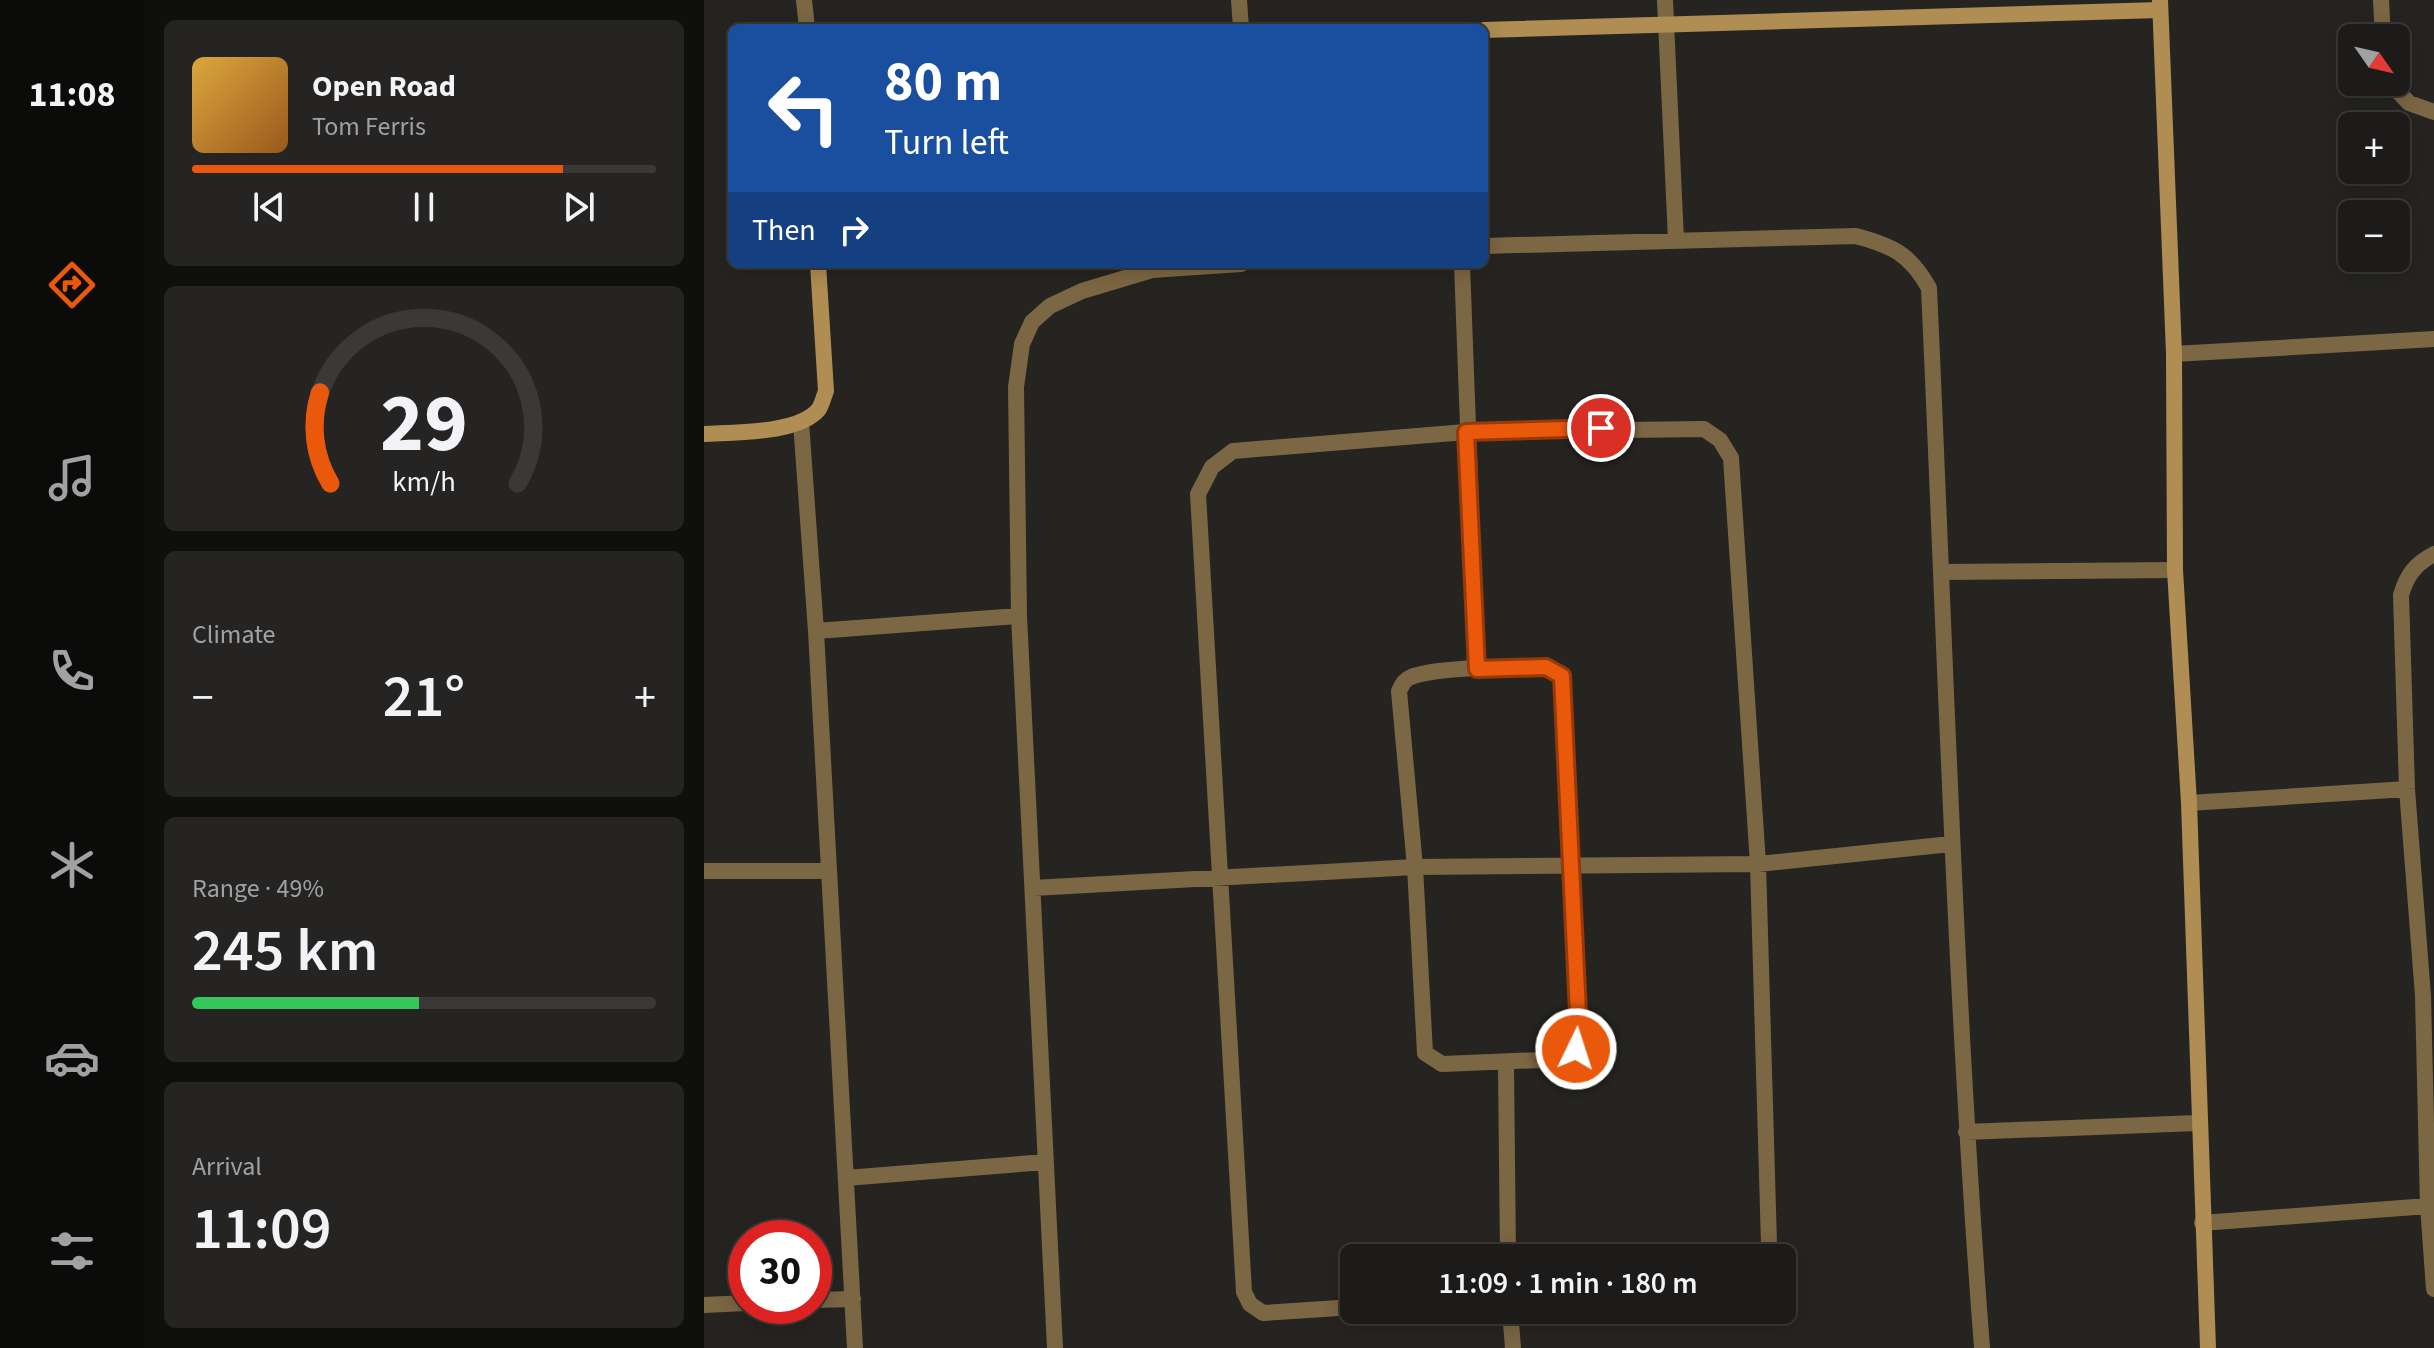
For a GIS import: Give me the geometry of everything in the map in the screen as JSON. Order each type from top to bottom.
[{"type":"street","points":[[804,0],[807,24]]},
{"type":"street","points":[[1239,0],[1241,24]]},
{"type":"street","points":[[1665,0],[1676,240]]},
{"type":"street","points":[[2381,0],[2382,24]]},
{"type":"street","points":[[1488,30],[2160,5],[2174,354],[2175,570],[2189,803],[2197,1123],[2208,1348]]},
{"type":"street","points":[[2402,96],[2409,103],[2434,112]]},
{"type":"street","points":[[1488,246],[1856,236],[1884,243],[1914,262],[1929,288],[1951,844],[1966,1132],[1982,1348]]},
{"type":"street","points":[[704,434],[779,428],[801,422],[819,409],[826,391],[818,268]]},
{"type":"street","points":[[1055,1348],[1019,616],[1016,387],[1022,344],[1032,322],[1050,306],[1082,291],[1152,270],[1182,268]]},
{"type":"street","points":[[1462,268],[1477,669]]},
{"type":"street","points":[[2174,354],[2434,339]]},
{"type":"street","points":[[801,422],[816,631],[855,1348]]},
{"type":"street","points":[[1340,1308],[1263,1313],[1250,1304],[1244,1292],[1198,494],[1212,467],[1233,451],[1466,432],[1704,429],[1720,440],[1731,458],[1758,864],[1769,1244]]},
{"type":"street","points":[[2434,554],[2418,563],[2406,578],[2401,595],[2407,789],[2428,996],[2428,1206],[2434,1289]]},
{"type":"street","points":[[1942,572],[2175,570]]},
{"type":"street","points":[[816,631],[1019,616]]},
{"type":"street","points":[[1546,667],[1562,676],[1572,866],[1579,1034],[1576,1049],[1564,1059],[1506,1064],[1442,1064],[1425,1053],[1415,867],[1399,691],[1403,682],[1413,677],[1477,669],[1546,667]]},
{"type":"street","points":[[2189,803],[2407,789]]},
{"type":"street","points":[[1033,888],[1415,867],[1758,864],[1951,844]]},
{"type":"street","points":[[704,871],[829,871]]},
{"type":"street","points":[[1506,1064],[1508,1244]]},
{"type":"street","points":[[1966,1132],[2197,1123]]},
{"type":"street","points":[[846,1178],[1045,1162]]},
{"type":"street","points":[[2202,1223],[2428,1206]]},
{"type":"street","points":[[832,1300],[853,1299]]},
{"type":"street","points":[[704,1305],[728,1304]]},
{"type":"street","points":[[1511,1324],[1513,1348]]},
{"type":"route","points":[[1576,1049],[1579,1034],[1562,676],[1555,669],[1546,667],[1477,669],[1466,432],[1601,428]]}]
